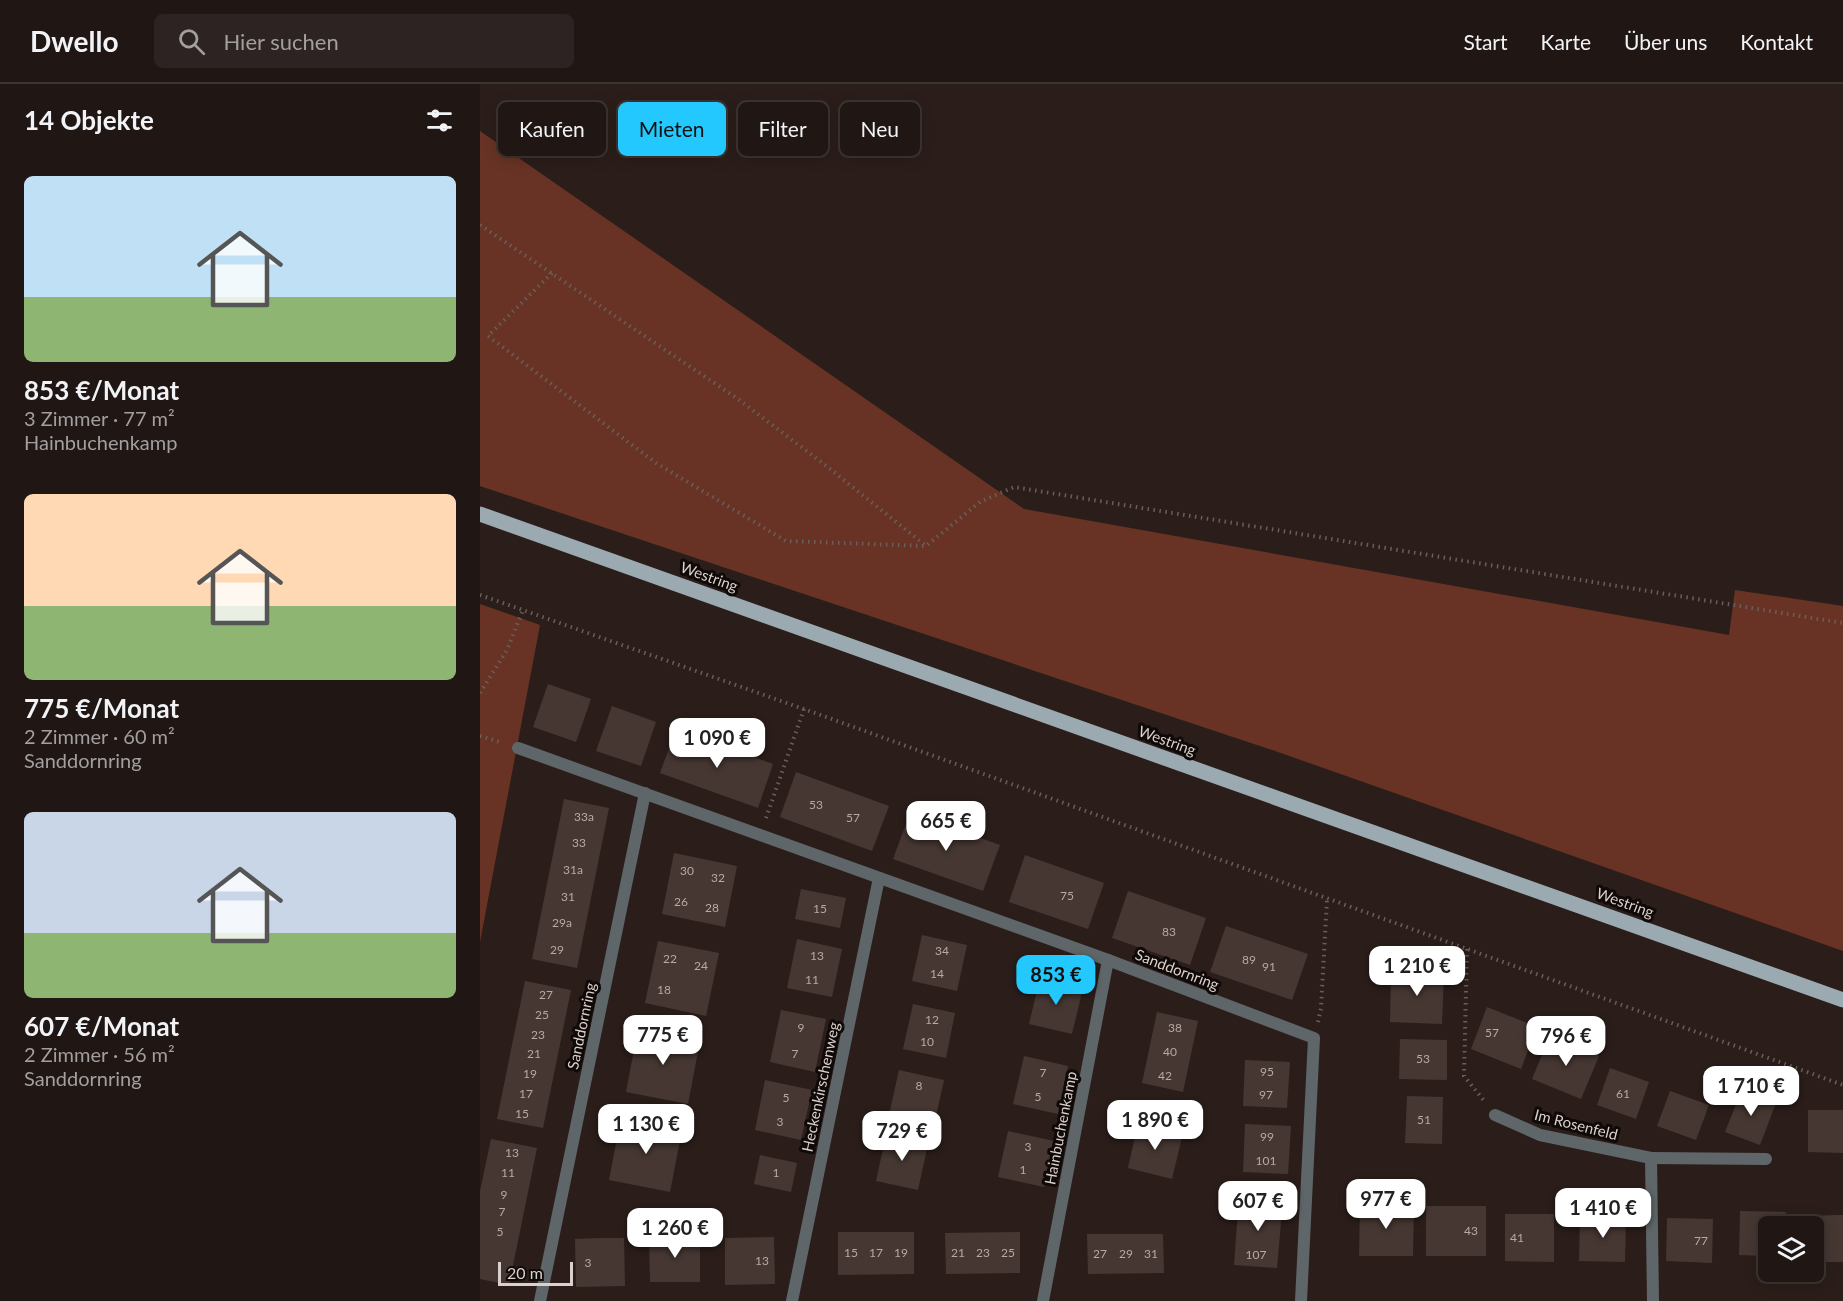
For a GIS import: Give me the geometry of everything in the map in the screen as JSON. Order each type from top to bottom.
[{"type":"main road","name":"Westring","points":[[480,514],[1843,1000]]},
{"type":"street","name":"Sanddornring","points":[[518,748],[1108,960],[1314,1038]]},
{"type":"street","name":"Sanddornring","points":[[540,1301],[645,793]]},
{"type":"street","name":"Heckenkirschenweg","points":[[792,1301],[879,878]]},
{"type":"street","name":"Hainbuchenkamp","points":[[1043,1301],[1108,960]]},
{"type":"street","points":[[1301,1301],[1314,1038]]},
{"type":"street","name":"Im Rosenfeld","points":[[1495,1115],[1540,1135],[1651,1158],[1766,1159]]},
{"type":"street","points":[[1651,1158],[1653,1301]]},
{"type":"path","points":[[480,225],[738,399],[830,468],[926,546]]},
{"type":"path","points":[[552,273],[488,336],[657,463],[786,541],[926,546],[980,502],[1014,487],[1843,623]]},
{"type":"path","points":[[480,595],[804,708],[1843,1084]]},
{"type":"path","points":[[480,693],[507,650],[522,610]]},
{"type":"path","points":[[760,835],[804,708]]},
{"type":"path","points":[[1314,1038],[1321,1008],[1328,899]]},
{"type":"path","points":[[1467,949],[1464,1076],[1495,1115]]},
{"type":"shaded area","points":[[480,131],[498,144],[498,156],[516,156],[1024,509],[1729,635],[1735,590],[1843,606],[1843,951],[1278,752],[480,486]]},
{"type":"shaded area","points":[[480,604],[540,625],[480,942]]},
{"type":"building","points":[[548,684],[591,699],[576,742],[533,727]]},
{"type":"building","points":[[612,706],[656,722],[641,766],[596,751]]},
{"type":"building","points":[[676,729],[773,764],[758,808],[660,773]]},
{"type":"building","points":[[796,772],[889,806],[872,851],[780,817]]},
{"type":"building","points":[[564,799],[609,808],[577,968],[532,959]]},
{"type":"building","points":[[910,813],[1000,845],[983,891],[893,859]]},
{"type":"building","points":[[674,853],[737,866],[725,927],[662,914]]},
{"type":"building","points":[[1025,855],[1104,883],[1088,929],[1009,902]]},
{"type":"building","points":[[801,889],[846,898],[840,928],[795,919]]},
{"type":"building","points":[[1128,891],[1206,918],[1190,965],[1112,938]]},
{"type":"building","points":[[1226,926],[1308,954],[1292,1000],[1210,972]]},
{"type":"building","points":[[922,935],[967,945],[957,991],[912,981]]},
{"type":"building","points":[[797,939],[842,949],[832,997],[787,988]]},
{"type":"building","points":[[658,941],[719,953],[706,1016],[645,1003]]},
{"type":"building","points":[[1391,971],[1444,973],[1442,1024],[1390,1022]]},
{"type":"building","points":[[1040,978],[1083,988],[1072,1034],[1029,1024]]},
{"type":"building","points":[[525,981],[571,990],[543,1128],[497,1119]]},
{"type":"building","points":[[913,1004],[955,1013],[946,1058],[903,1049]]},
{"type":"building","points":[[1487,1007],[1537,1027],[1521,1069],[1471,1049]]},
{"type":"building","points":[[781,1010],[826,1019],[815,1072],[770,1062]]},
{"type":"building","points":[[1157,1012],[1198,1021],[1183,1092],[1142,1083]]},
{"type":"building","points":[[638,1029],[700,1041],[688,1104],[626,1092]]},
{"type":"building","points":[[1550,1036],[1599,1056],[1581,1099],[1532,1079]]},
{"type":"building","points":[[1400,1039],[1447,1040],[1447,1080],[1399,1079]]},
{"type":"building","points":[[1024,1056],[1068,1066],[1058,1114],[1013,1104]]},
{"type":"building","points":[[1245,1060],[1290,1062],[1287,1108],[1243,1106]]},
{"type":"building","points":[[1610,1068],[1649,1082],[1636,1119],[1597,1105]]},
{"type":"building","points":[[899,1070],[944,1080],[934,1125],[889,1115]]},
{"type":"building","points":[[765,1080],[812,1090],[801,1140],[755,1130]]},
{"type":"building","points":[[1742,1089],[1776,1103],[1760,1145],[1725,1132]]},
{"type":"building","points":[[1670,1091],[1709,1105],[1696,1140],[1657,1126]]},
{"type":"building","points":[[1407,1096],[1443,1097],[1442,1144],[1405,1143]]},
{"type":"building","points":[[1808,1110],[1843,1110],[1843,1153],[1808,1152]]},
{"type":"building","points":[[621,1118],[682,1130],[670,1192],[609,1180]]},
{"type":"building","points":[[1138,1123],[1183,1133],[1172,1179],[1128,1168]]},
{"type":"building","points":[[1245,1124],[1291,1126],[1288,1174],[1243,1172]]},
{"type":"building","points":[[1008,1131],[1054,1141],[1044,1187],[998,1177]]},
{"type":"building","points":[[886,1135],[928,1144],[918,1190],[876,1181]]},
{"type":"building","points":[[491,1139],[537,1148],[509,1285],[480,1279],[480,1191]]},
{"type":"building","points":[[760,1155],[797,1163],[791,1192],[754,1184]]},
{"type":"building","points":[[1239,1196],[1283,1200],[1277,1268],[1234,1265]]},
{"type":"building","points":[[1360,1203],[1414,1204],[1413,1256],[1359,1256]]},
{"type":"building","points":[[1426,1206],[1486,1206],[1486,1256],[1426,1256]]},
{"type":"building","points":[[1740,1211],[1786,1212],[1786,1216],[1758,1216],[1758,1256],[1739,1255]]},
{"type":"building","points":[[1505,1214],[1554,1214],[1554,1262],[1505,1261]]},
{"type":"building","points":[[1843,1215],[1843,1262],[1824,1262],[1824,1216],[1812,1216]]},
{"type":"building","points":[[1580,1216],[1626,1217],[1625,1262],[1579,1261]]},
{"type":"building","points":[[1667,1218],[1713,1219],[1712,1263],[1666,1261]]},
{"type":"building","points":[[838,1232],[914,1232],[914,1274],[838,1275]]},
{"type":"building","points":[[1020,1232],[1020,1273],[946,1274],[945,1233]]},
{"type":"building","points":[[1087,1234],[1163,1234],[1164,1273],[1088,1274]]},
{"type":"building","points":[[700,1236],[700,1282],[650,1282],[649,1237]]},
{"type":"building","points":[[774,1237],[775,1284],[725,1285],[725,1238]]},
{"type":"building","points":[[624,1238],[625,1286],[576,1287],[575,1239]]}]
